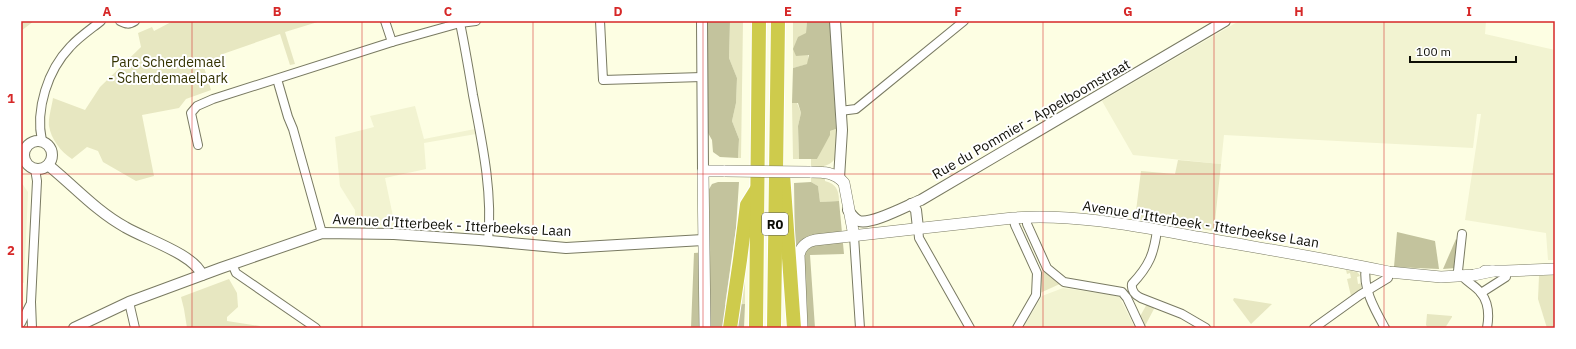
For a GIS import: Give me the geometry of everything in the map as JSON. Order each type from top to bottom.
[{"type":"highway","name":"R0","points":[[756,328],[759,21]]},
{"type":"highway","name":"R0","points":[[774,328],[778,21]]},
{"type":"highway","points":[[777,120],[786,191],[794,328]]},
{"type":"highway","points":[[730,328],[747,205],[757,188]]},
{"type":"main road","points":[[704,328],[703,171],[824,172],[833,174],[844,183],[854,236]]},
{"type":"main road","name":"Avenue d'Itterbeek - Itterbeekse Laan","points":[[802,328],[798,259],[800,249],[806,243],[815,240],[1013,218],[1027,217],[1080,220],[1157,230],[1389,272],[1423,275],[1429,273],[1459,274],[1474,270],[1506,272],[1555,269]]},
{"type":"street","points":[[42,141],[40,130],[41,108],[46,89],[55,67],[70,47],[101,21]]},
{"type":"street","points":[[120,21],[125,24],[131,24],[135,21]]},
{"type":"street","points":[[385,21],[392,42]]},
{"type":"street","points":[[198,145],[191,113],[197,106],[213,99],[392,42],[460,23],[476,21]]},
{"type":"street","points":[[600,21],[604,80],[702,77]]},
{"type":"street","points":[[702,21],[703,171]]},
{"type":"street","points":[[835,21],[842,144],[839,178]]},
{"type":"street","name":"Rue du Pommier - Appelboomstraat","points":[[848,210],[853,218],[866,222],[911,204],[942,188],[1225,21]]},
{"type":"street","points":[[840,111],[856,109],[960,22]]},
{"type":"street","points":[[460,23],[467,51],[468,68],[484,154],[488,203],[488,240]]},
{"type":"street","points":[[277,79],[293,129],[322,232]]},
{"type":"street","points":[[21,138],[32,142],[42,141],[49,145],[53,152],[51,161],[45,168],[35,169],[23,161],[24,151],[32,142]]},
{"type":"street","points":[[48,165],[100,210],[124,227],[186,257],[199,268],[202,275]]},
{"type":"street","points":[[32,328],[31,302],[37,181],[35,169]]},
{"type":"street","points":[[911,204],[916,210],[919,238],[970,328]]},
{"type":"street","points":[[1027,217],[1027,224],[1047,268],[1064,282],[1122,292],[1127,298],[1141,328]]},
{"type":"street","points":[[1013,218],[1037,273],[1036,295],[1017,328]]},
{"type":"street","points":[[1157,230],[1152,256],[1147,266],[1132,284],[1132,287],[1137,295],[1182,314],[1206,328]]},
{"type":"street","name":"Avenue d'Itterbeek - Itterbeekse Laan","points":[[74,328],[129,302],[322,232],[394,234],[488,240],[566,248],[703,240]]},
{"type":"street","points":[[1462,234],[1459,274],[1481,293],[1487,305],[1489,319],[1487,328]]},
{"type":"street","points":[[854,236],[860,328]]},
{"type":"street","points":[[232,264],[236,273],[316,328]]},
{"type":"street","points":[[1366,267],[1365,274],[1368,291],[1385,328]]},
{"type":"street","points":[[1314,328],[1388,278],[1389,272]]},
{"type":"street","points":[[1481,293],[1506,277],[1506,272]]},
{"type":"street","points":[[21,323],[31,302]]},
{"type":"street","points":[[129,302],[135,328]]},
{"type":"shaded area","points":[[706,21],[730,21],[729,58],[737,78],[736,103],[732,121],[739,139],[738,158],[720,157],[713,152],[712,140],[708,133]]},
{"type":"shaded area","points":[[807,21],[831,21],[836,129],[830,131],[830,135],[817,159],[799,159],[798,126],[801,113],[798,103],[792,103],[793,68],[807,64],[809,55],[796,56],[793,49],[798,37],[806,33]]},
{"type":"shaded area","points":[[1239,21],[1486,21],[1485,34],[1555,50],[1555,260],[1548,260],[1546,233],[1465,220],[1481,114],[1477,114],[1473,148],[1224,135],[1221,164],[1133,155],[1102,101]]},
{"type":"shaded area","points":[[415,106],[424,139],[475,129],[476,134],[424,143],[426,169],[385,178],[395,226],[355,224],[355,210],[340,186],[335,137],[374,127],[370,116]]},
{"type":"shaded area","points":[[21,182],[28,192],[24,283],[21,282]]},
{"type":"shaded area","points":[[718,182],[739,182],[736,228],[725,305],[745,304],[744,328],[691,328],[694,253],[708,252],[708,191],[712,184]]},
{"type":"shaded area","points":[[811,182],[818,186],[820,202],[839,201],[844,254],[810,255],[815,328],[806,328],[795,248],[794,183]]},
{"type":"shaded area","points":[[1397,232],[1435,241],[1439,269],[1394,267]]},
{"type":"shaded area","points":[[1456,239],[1458,241],[1456,268],[1443,269]]},
{"type":"shaded area","points":[[1063,288],[1119,296],[1135,328],[1023,328],[1042,296]]},
{"type":"green space","points":[[21,21],[34,21],[21,31]]},
{"type":"green space","name":"Parc Scherdemael - Scherdemaelpark","points":[[173,21],[321,21],[285,32],[295,64],[290,65],[280,34],[220,55],[220,57],[203,64],[211,90],[186,99],[179,108],[142,115],[154,176],[136,181],[103,162],[98,151],[87,147],[72,159],[68,156],[57,145],[50,131],[49,119],[53,98],[85,110],[100,87],[141,47],[138,33],[152,27],[154,31]]},
{"type":"green space","points":[[730,21],[743,21],[741,158],[738,158],[739,139],[732,121],[736,103],[737,78],[729,58]]},
{"type":"green space","points":[[793,21],[807,21],[806,32],[808,64],[793,68]]},
{"type":"green space","points":[[792,103],[797,103],[801,113],[798,126],[799,159],[793,159]]},
{"type":"green space","points":[[836,129],[836,156],[830,164],[824,166],[825,181],[832,184],[836,188],[839,201],[820,202],[818,186],[811,182],[811,159],[817,159],[830,131]]},
{"type":"green space","points":[[1178,160],[1221,164],[1214,231],[1135,219],[1141,171],[1175,174]]},
{"type":"green space","points":[[731,267],[745,268],[745,304],[725,305]]},
{"type":"green space","points":[[1346,270],[1357,272],[1360,276],[1357,277],[1358,284],[1362,283],[1361,289],[1351,296],[1347,279],[1351,278],[1350,273],[1347,274]]},
{"type":"green space","points":[[1047,271],[1062,283],[1040,293],[1039,274]]},
{"type":"green space","points":[[1555,275],[1555,328],[1547,328],[1538,299],[1539,276]]},
{"type":"green space","points":[[229,279],[237,293],[238,307],[227,317],[227,321],[260,326],[260,328],[187,328],[181,297]]},
{"type":"green space","points":[[1234,298],[1272,304],[1251,324],[1233,300]]},
{"type":"green space","points":[[1148,302],[1156,305],[1144,328],[1138,320]]},
{"type":"green space","points":[[1427,314],[1452,317],[1445,328],[1428,328],[1426,325]]}]
